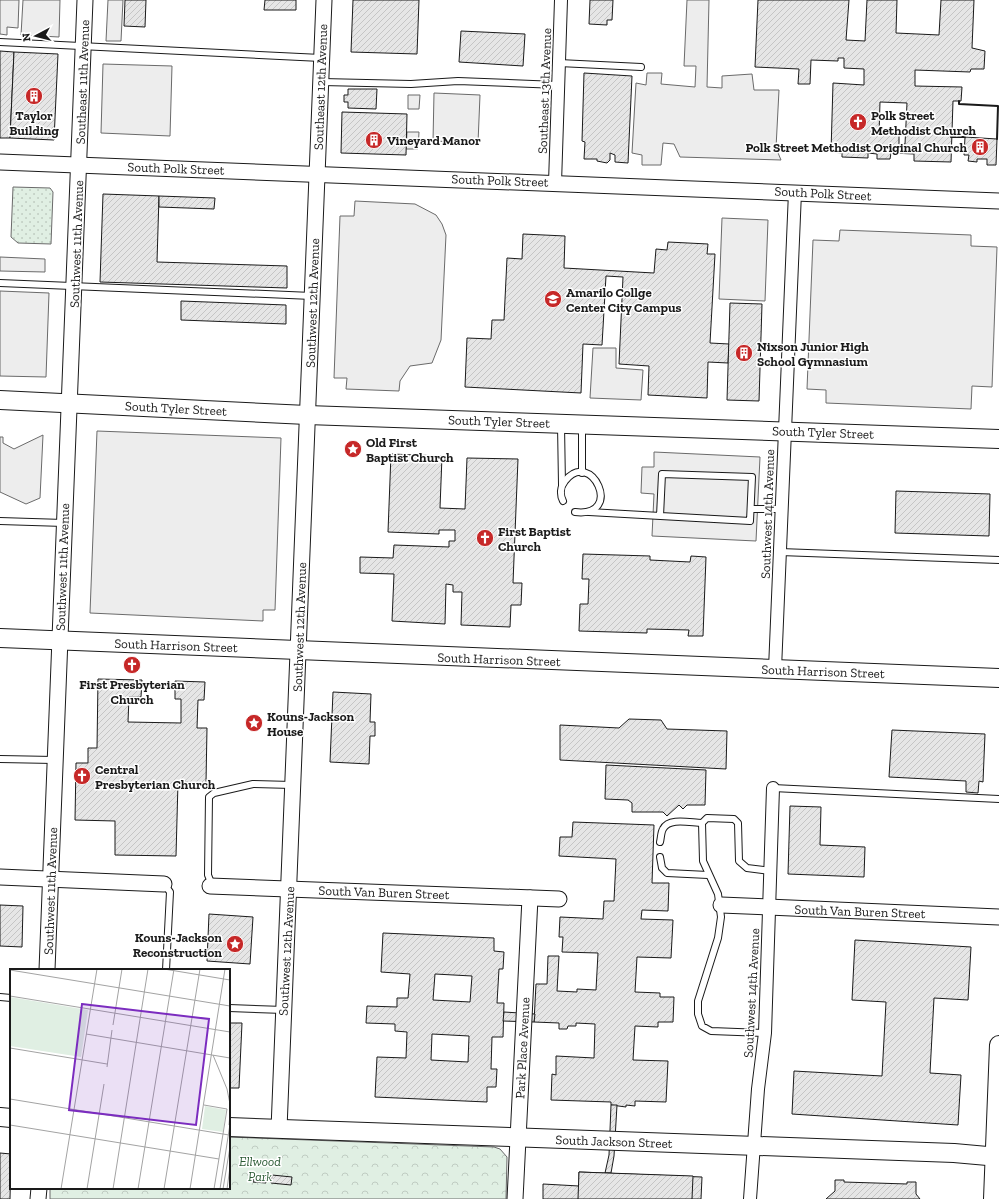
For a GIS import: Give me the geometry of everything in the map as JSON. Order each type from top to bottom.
[{"type":"main road","name":"South Tyler Street","points":[[0,400],[307,415],[784,430],[999,439]]},
{"type":"main road","name":"South Harrison Street","points":[[0,638],[999,678]]},
{"type":"main road","points":[[992,1199],[997,1157],[999,1045]]},
{"type":"main road","points":[[0,1117],[10,1118]]},
{"type":"main road","name":"South Jackson Street","points":[[230,1127],[754,1146],[997,1157]]},
{"type":"street","name":"Southeast 11th Avenue","points":[[79,165],[85,0]]},
{"type":"street","name":"Southeast 12th Avenue","points":[[316,173],[324,0]]},
{"type":"street","name":"Southeast 13th Avenue","points":[[555,182],[561,0]]},
{"type":"street","name":"South Polk Street","points":[[0,162],[555,182],[999,201]]},
{"type":"street","name":"Southwest 11th Avenue","points":[[47,969],[54,760],[79,165]]},
{"type":"street","name":"Southwest 12th Avenue","points":[[279,1129],[316,173]]},
{"type":"street","name":"Southwest 14th Avenue","points":[[775,670],[795,192]]},
{"type":"street","name":"Southwest 14th Avenue","points":[[750,1199],[765,1033],[773,788]]},
{"type":"street","points":[[0,877],[164,884]]},
{"type":"street","name":"South Van Buren Street","points":[[211,886],[558,899]]},
{"type":"street","name":"Park Place Avenue","points":[[516,1199],[530,898]]},
{"type":"street","name":"South Van Buren Street","points":[[721,905],[999,917]]},
{"type":"street","points":[[38,1199],[39,1189]]},
{"type":"lane","points":[[0,42],[321,58]]},
{"type":"lane","points":[[559,63],[641,68]]},
{"type":"lane","points":[[320,82],[412,84],[458,81],[558,85]]},
{"type":"lane","points":[[0,283],[312,296]]},
{"type":"lane","points":[[562,423],[561,492],[563,502]]},
{"type":"lane","points":[[582,424],[582,473]]},
{"type":"lane","points":[[562,486],[571,475],[582,473],[590,475],[595,479],[601,490],[599,503],[589,512]]},
{"type":"lane","points":[[575,512],[750,521],[752,478],[662,474],[660,516]]},
{"type":"lane","points":[[751,509],[781,509]]},
{"type":"lane","points":[[0,521],[64,523]]},
{"type":"lane","points":[[780,552],[999,560]]},
{"type":"lane","points":[[0,759],[54,760]]},
{"type":"lane","points":[[211,886],[208,875],[209,797],[214,793],[253,784],[293,785]]},
{"type":"lane","points":[[773,788],[999,798]]},
{"type":"lane","points":[[765,1033],[712,1031],[702,1026],[698,1014],[698,1001],[718,938],[721,905],[718,894],[708,875],[703,861],[702,823],[707,818],[734,819],[738,823],[739,861],[747,868],[771,870]]},
{"type":"lane","points":[[660,842],[663,829],[669,823],[702,823]]},
{"type":"lane","points":[[660,857],[662,868],[667,873],[708,875]]},
{"type":"lane","points":[[164,884],[170,892],[166,969]]},
{"type":"lane","points":[[0,997],[10,998]]},
{"type":"lane","points":[[230,1008],[284,1010]]},
{"type":"green space","points":[[13,187],[50,188],[53,192],[51,244],[18,243],[11,237]]},
{"type":"green space","name":"Ellwood Park","points":[[230,1137],[494,1147],[500,1149],[507,1157],[506,1199],[50,1199],[50,1189],[230,1189]]},
{"type":"shaded area","points":[[0,0],[19,0],[18,28],[7,27],[7,35],[0,34]]},
{"type":"shaded area","points":[[23,0],[60,0],[59,37],[21,35]]},
{"type":"shaded area","points":[[108,0],[123,0],[121,41],[106,41]]},
{"type":"shaded area","points":[[687,0],[709,0],[707,87],[722,88],[722,76],[752,74],[754,90],[779,90],[776,148],[781,160],[680,157],[674,144],[663,143],[661,165],[642,165],[642,155],[632,153],[636,83],[646,85],[647,73],[662,73],[661,84],[695,87],[696,66],[684,66]]},
{"type":"shaded area","points":[[103,64],[172,66],[170,136],[101,133]]},
{"type":"shaded area","points":[[434,93],[480,95],[478,143],[433,141]]},
{"type":"shaded area","points":[[408,95],[420,95],[419,109],[408,109]]},
{"type":"shaded area","points":[[407,132],[419,132],[418,149],[406,149]]},
{"type":"shaded area","points":[[355,201],[415,204],[436,215],[442,224],[446,235],[441,340],[432,363],[410,366],[400,381],[399,391],[346,389],[347,378],[334,378],[340,216],[354,216]]},
{"type":"shaded area","points":[[722,218],[768,220],[765,301],[719,299]]},
{"type":"shaded area","points":[[840,230],[971,235],[971,246],[997,247],[992,387],[972,386],[971,409],[826,403],[826,390],[807,389],[813,240],[839,241]]},
{"type":"shaded area","points":[[0,257],[45,259],[45,272],[0,271]]},
{"type":"shaded area","points":[[0,291],[49,293],[46,377],[0,376]]},
{"type":"shaded area","points":[[593,348],[616,348],[616,368],[643,370],[641,400],[590,398]]},
{"type":"shaded area","points":[[97,431],[281,438],[275,610],[263,610],[263,621],[90,613]]},
{"type":"shaded area","points":[[43,435],[40,498],[26,504],[0,492],[0,437],[3,437],[3,443],[14,449]]},
{"type":"shaded area","points":[[654,452],[760,457],[756,541],[652,536],[654,494],[641,493],[642,467],[654,467]]},
{"type":"building","points":[[125,0],[146,0],[145,27],[124,26]]},
{"type":"building","points":[[265,0],[296,0],[296,10],[264,10]]},
{"type":"building","points":[[353,0],[419,0],[417,54],[351,52]]},
{"type":"building","points":[[590,0],[613,0],[612,20],[607,20],[607,25],[589,24]]},
{"type":"building","points":[[758,0],[849,0],[846,40],[865,41],[867,0],[897,0],[896,33],[939,35],[941,0],[974,0],[972,48],[985,51],[984,69],[971,69],[970,72],[915,70],[915,86],[962,87],[961,101],[953,101],[951,162],[914,161],[914,154],[891,153],[890,159],[877,159],[877,154],[868,153],[868,158],[842,157],[842,153],[831,152],[833,83],[864,85],[864,69],[844,68],[844,58],[838,58],[838,61],[811,60],[810,84],[798,84],[799,69],[755,67]],"holes":[[[880,102],[907,103],[905,144],[899,144],[899,136],[896,133],[879,135]]]},
{"type":"building","points":[[461,31],[525,34],[523,66],[459,62]]},
{"type":"building","points":[[0,51],[14,52],[10,138],[0,138]]},
{"type":"building","name":"Taylor Building","points":[[14,52],[58,54],[54,140],[10,138]]},
{"type":"building","points":[[584,73],[632,76],[628,163],[615,162],[615,155],[610,153],[610,160],[607,163],[597,161],[597,159],[584,159],[585,142],[582,141]]},
{"type":"building","points":[[348,89],[377,89],[376,109],[348,108],[348,102],[344,102],[344,95],[348,95]]},
{"type":"building","name":"Vineyard Manor","points":[[342,112],[407,114],[406,155],[341,153]]},
{"type":"building","name":"Polk Street Methodist Original Church","points":[[965,137],[997,139],[996,165],[987,165],[987,159],[977,159],[977,162],[968,161],[969,155],[964,155]]},
{"type":"building","points":[[103,194],[159,196],[157,262],[287,266],[287,288],[100,282]]},
{"type":"building","points":[[159,196],[215,198],[214,209],[159,207]]},
{"type":"building","points":[[523,234],[565,236],[564,268],[654,273],[656,249],[667,250],[668,242],[708,244],[707,254],[715,254],[710,343],[729,344],[728,363],[708,362],[707,398],[648,395],[649,366],[619,364],[623,277],[606,276],[602,345],[583,344],[581,393],[465,387],[467,338],[491,339],[492,320],[504,320],[507,258],[522,259]]},
{"type":"building","points":[[181,301],[286,305],[286,324],[181,320]]},
{"type":"building","name":"Nixson Junior High School Gymnasium","points":[[730,303],[762,304],[759,401],[727,400]]},
{"type":"building","name":"First Baptist Church","points":[[391,454],[442,456],[440,508],[465,509],[467,458],[518,459],[513,583],[522,583],[521,605],[511,605],[510,627],[461,625],[462,592],[453,592],[453,585],[446,584],[445,624],[392,621],[394,574],[360,573],[360,557],[393,558],[394,545],[449,547],[449,541],[455,541],[455,530],[439,530],[439,534],[388,532]]},
{"type":"building","points":[[896,491],[990,494],[989,536],[895,533]]},
{"type":"building","points":[[583,554],[650,556],[650,560],[690,562],[691,556],[706,557],[703,636],[688,636],[689,630],[647,629],[647,633],[579,631],[580,604],[588,604],[589,579],[582,579]]},
{"type":"building","points":[[98,679],[142,680],[141,697],[129,697],[128,722],[181,723],[181,699],[175,699],[175,681],[205,682],[204,700],[198,700],[197,728],[207,728],[206,783],[178,782],[176,856],[115,855],[115,821],[75,820],[76,763],[88,763],[88,748],[97,748]]},
{"type":"building","points":[[333,692],[371,694],[370,722],[375,722],[375,736],[370,736],[369,764],[330,762]]},
{"type":"building","points":[[629,719],[661,720],[667,729],[727,731],[726,769],[560,760],[560,725],[619,728]]},
{"type":"building","points":[[892,730],[985,734],[983,782],[979,781],[978,793],[966,792],[966,781],[889,777]]},
{"type":"building","points":[[606,765],[706,770],[705,805],[687,805],[683,809],[679,805],[667,816],[663,812],[632,812],[632,803],[628,800],[605,799]]},
{"type":"building","points":[[790,806],[821,807],[820,845],[865,847],[864,877],[788,874]]},
{"type":"building","points":[[573,822],[654,825],[652,883],[669,883],[668,911],[642,910],[641,919],[673,920],[671,958],[637,957],[635,992],[660,993],[660,997],[674,997],[673,1022],[658,1022],[658,1027],[635,1026],[633,1060],[668,1061],[666,1102],[635,1101],[635,1106],[626,1105],[626,1107],[611,1105],[611,1102],[551,1100],[552,1074],[556,1075],[556,1056],[594,1058],[595,1024],[576,1023],[576,1026],[568,1026],[567,1029],[559,1029],[559,1023],[534,1022],[536,984],[547,984],[548,956],[559,956],[557,991],[577,992],[577,989],[596,990],[598,953],[562,952],[563,937],[559,937],[560,917],[603,919],[604,901],[614,901],[616,859],[559,856],[560,837],[572,837]]},
{"type":"building","points":[[0,905],[23,906],[22,947],[0,946]]},
{"type":"building","points":[[209,914],[253,917],[250,964],[207,961]]},
{"type":"building","points":[[383,933],[494,938],[494,951],[504,952],[503,969],[499,969],[497,1003],[504,1003],[503,1037],[492,1037],[491,1069],[497,1069],[496,1087],[487,1087],[487,1102],[375,1097],[377,1057],[406,1058],[407,1032],[395,1031],[395,1024],[366,1023],[367,1006],[397,1007],[397,998],[408,998],[410,974],[381,972]],"holes":[[[435,974],[472,976],[470,1002],[433,1000]],[[432,1034],[469,1036],[468,1062],[431,1060]]]},
{"type":"building","points":[[855,940],[971,947],[968,1000],[934,998],[930,1073],[961,1075],[958,1125],[792,1114],[794,1071],[882,1076],[886,1002],[852,1000]]},
{"type":"building","points":[[504,1012],[535,1014],[534,1022],[503,1021]]},
{"type":"building","points":[[230,1023],[242,1023],[239,1088],[230,1088]]},
{"type":"building","points":[[611,1105],[617,1105],[614,1156],[611,1173],[605,1173],[609,1155]]},
{"type":"building","points":[[0,1153],[10,1154],[10,1199],[0,1199]]},
{"type":"building","points":[[579,1172],[702,1177],[701,1199],[543,1199],[543,1184],[579,1186]]},
{"type":"building","points":[[579,1172],[693,1176],[692,1199],[578,1199]]},
{"type":"building","points":[[254,1175],[266,1176],[266,1183],[253,1182]]},
{"type":"building","points":[[272,1175],[292,1177],[291,1185],[271,1183]]},
{"type":"building","points":[[835,1180],[844,1180],[844,1182],[907,1184],[907,1182],[916,1182],[916,1194],[920,1199],[826,1199],[835,1191]]},
{"type":"wall","points":[[959,101],[959,104],[998,106],[997,139]]},
{"type":"wall","points":[[951,137],[965,137]]},
{"type":"place","name":"Taylor Building","points":[[34,96]]},
{"type":"place","name":"Polk Street Methodist Church","points":[[858,122]]},
{"type":"place","name":"Vineyard Manor","points":[[374,140]]},
{"type":"place","name":"Polk Street Methodist Original Church","points":[[980,147]]},
{"type":"place","name":"Amarilo Collge Center City Campus","points":[[553,299]]},
{"type":"place","name":"Nixson Junior High School Gymnasium","points":[[744,353]]},
{"type":"place","name":"Old First Baptist Church","points":[[353,449]]},
{"type":"place","name":"First Baptist Church","points":[[485,538]]},
{"type":"place","name":"First Presbyterian Church","points":[[132,665]]},
{"type":"place","name":"Kouns-Jackson House","points":[[254,723]]},
{"type":"place","name":"Central Presbyterian Church","points":[[82,776]]},
{"type":"place","name":"Kouns-Jackson Reconstruction","points":[[235,944]]}]
